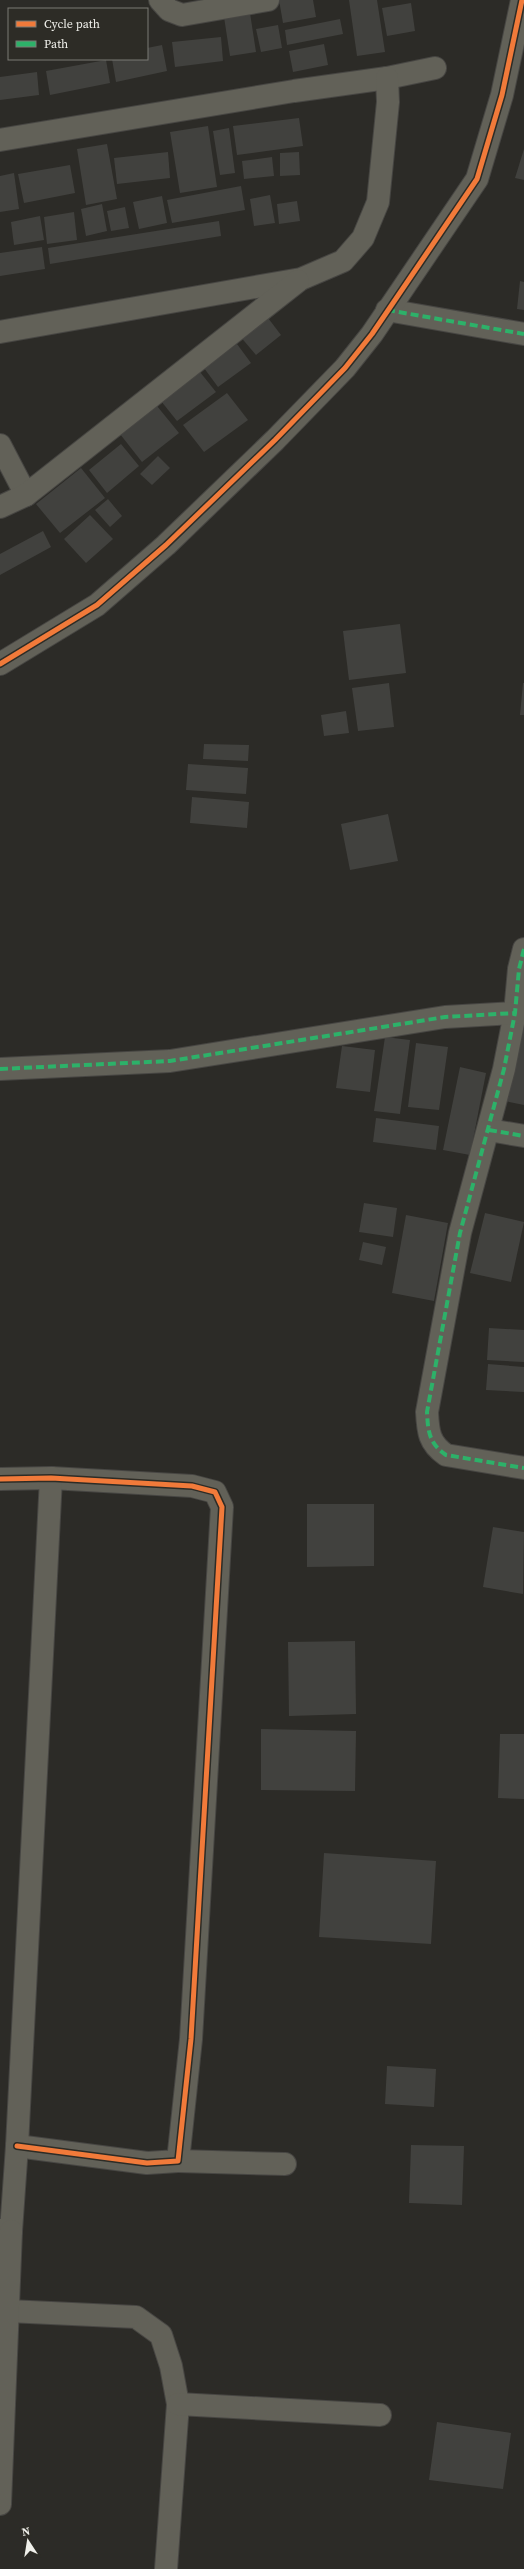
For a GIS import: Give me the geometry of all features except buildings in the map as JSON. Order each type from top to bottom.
[{"type":"street","points":[[160,0],[169,10],[182,15],[268,0]]},
{"type":"street","points":[[0,664],[97,605],[166,545],[275,440],[345,368],[372,334],[477,179],[502,94],[522,0]]},
{"type":"street","points":[[0,140],[294,91],[387,78],[435,68]]},
{"type":"street","points":[[0,332],[300,279],[343,261],[363,238],[378,202],[388,102],[387,78]]},
{"type":"street","points":[[0,507],[26,495],[300,279]]},
{"type":"street","points":[[387,310],[524,334]]},
{"type":"street","points":[[0,445],[26,495]]},
{"type":"street","points":[[524,948],[519,969],[515,1013],[489,1130],[460,1233],[427,1412],[428,1435],[435,1448],[446,1455],[524,1468]]},
{"type":"street","points":[[0,1069],[170,1061],[445,1017],[515,1013]]},
{"type":"street","points":[[489,1130],[524,1136]]},
{"type":"street","points":[[0,1479],[51,1478],[206,1488],[215,1492],[222,1507],[190,2039],[178,2161]]},
{"type":"street","points":[[0,2504],[8,2311],[6,2231],[17,2146],[51,1478]]},
{"type":"street","points":[[17,2146],[147,2163],[178,2161],[285,2164]]},
{"type":"street","points":[[8,2311],[136,2317],[161,2335],[171,2366],[178,2404],[166,2569]]},
{"type":"street","points":[[178,2404],[380,2415]]},
{"type":"marked path","points":[[387,310],[524,334]]},
{"type":"marked path","points":[[524,949],[519,969],[515,1013],[504,1069],[460,1233],[427,1412],[430,1436],[440,1451],[446,1455],[524,1468]]},
{"type":"marked path","points":[[0,1069],[170,1061],[445,1017],[515,1013]]},
{"type":"marked path","points":[[489,1130],[524,1136]]},
{"type":"cycle path","points":[[0,664],[97,605],[166,545],[275,440],[345,368],[372,334],[477,179],[502,95],[522,0]]},
{"type":"cycle path","points":[[0,1479],[51,1478],[192,1486],[215,1492],[222,1507],[191,2039],[178,2161],[147,2163],[17,2146]]}]
